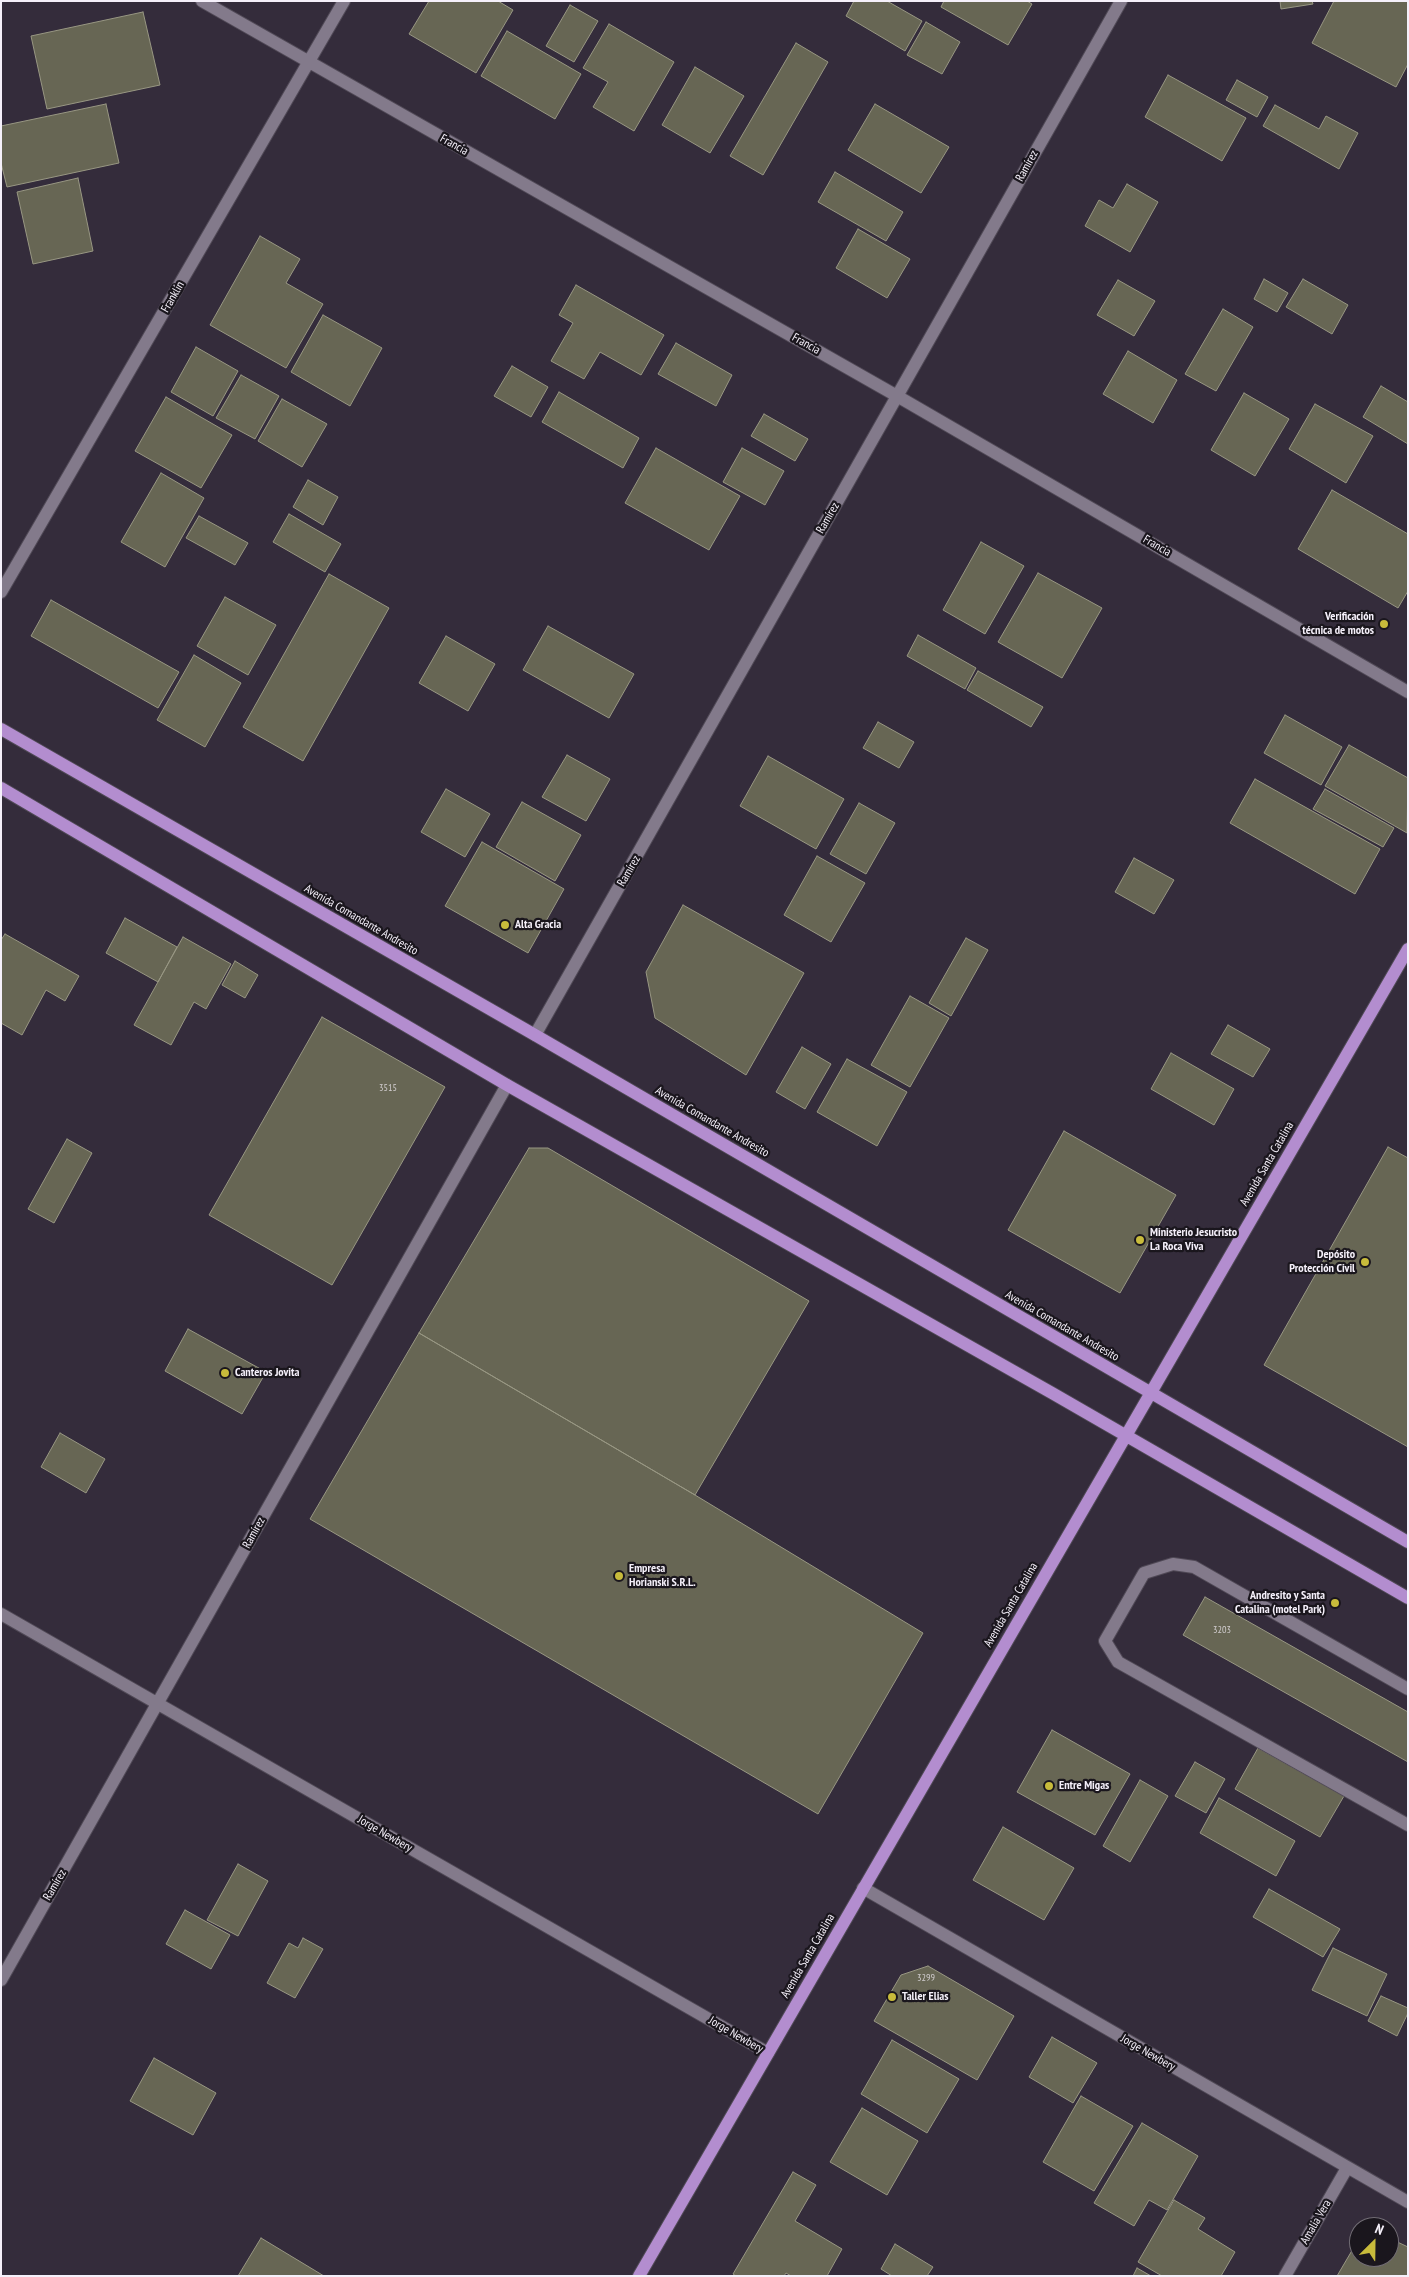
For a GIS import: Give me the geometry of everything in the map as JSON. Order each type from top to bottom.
[{"type":"main road","name":"Avenida Comandante Andresito","points":[[1,729],[536,1035],[1408,1542]]},
{"type":"main road","points":[[1,788],[507,1085],[1126,1435],[1408,1598]]},
{"type":"main road","name":"Avenida Santa Catalina","points":[[639,2276],[1408,949]]},
{"type":"street","name":"Francia","points":[[202,1],[897,396],[1408,692]]},
{"type":"street","name":"Franklin","points":[[1,592],[344,1]]},
{"type":"street","name":"Ramírez","points":[[536,1035],[1121,1]]},
{"type":"street","name":"Ramírez","points":[[1,1980],[507,1085]]},
{"type":"street","points":[[1408,1690],[1194,1567],[1173,1564],[1144,1573],[1105,1641],[1118,1662],[1408,1825]]},
{"type":"street","name":"Jorge Newbery","points":[[1,1614],[768,2053]]},
{"type":"street","name":"Jorge Newbery","points":[[863,1888],[1408,2202]]},
{"type":"street","name":"Amalia Vera","points":[[1285,2276],[1347,2168]]},
{"type":"building","points":[[429,1],[498,1],[513,10],[476,73],[409,34]]},
{"type":"building","points":[[854,1],[887,1],[922,21],[905,51],[846,16]]},
{"type":"building","points":[[944,1],[1027,1],[1032,4],[1008,45],[941,7]]},
{"type":"building","points":[[1280,1],[1312,1],[1313,4],[1281,9]]},
{"type":"building","points":[[1334,1],[1408,1],[1408,64],[1396,87],[1312,43]]},
{"type":"building","points":[[570,5],[598,21],[574,62],[546,46]]},
{"type":"building","points":[[143,12],[160,85],[47,109],[31,36]]},
{"type":"building","points":[[926,22],[960,42],[942,74],[907,55]]},
{"type":"building","points":[[609,24],[674,62],[634,131],[593,107],[608,82],[583,68]]},
{"type":"building","points":[[507,31],[581,74],[555,119],[481,76]]},
{"type":"building","points":[[796,43],[828,62],[763,175],[730,156]]},
{"type":"building","points":[[695,67],[744,96],[710,153],[662,125]]},
{"type":"building","points":[[1168,75],[1246,118],[1222,161],[1145,117]]},
{"type":"building","points":[[1237,80],[1268,97],[1257,117],[1226,100]]},
{"type":"building","points":[[106,104],[119,163],[7,187],[1,163],[1,126]]},
{"type":"building","points":[[875,104],[949,147],[921,193],[848,150]]},
{"type":"building","points":[[1275,105],[1319,129],[1326,116],[1358,133],[1339,169],[1263,126]]},
{"type":"building","points":[[835,172],[903,212],[886,241],[818,202]]},
{"type":"building","points":[[78,178],[93,251],[33,264],[17,192]]},
{"type":"building","points":[[1127,184],[1158,202],[1130,252],[1085,226],[1099,200],[1113,208]]},
{"type":"building","points":[[858,229],[910,259],[887,298],[836,268]]},
{"type":"building","points":[[260,236],[300,259],[286,283],[323,304],[286,368],[210,325]]},
{"type":"building","points":[[1264,279],[1288,293],[1277,312],[1254,299]]},
{"type":"building","points":[[1303,279],[1348,305],[1332,334],[1286,307]]},
{"type":"building","points":[[1118,280],[1155,301],[1134,336],[1097,315]]},
{"type":"building","points":[[576,285],[664,335],[641,375],[600,352],[584,379],[551,361],[573,323],[559,315]]},
{"type":"building","points":[[1223,309],[1253,327],[1216,391],[1185,374]]},
{"type":"building","points":[[323,315],[382,348],[350,406],[291,372]]},
{"type":"building","points":[[676,343],[732,375],[716,406],[658,374]]},
{"type":"building","points":[[196,347],[238,371],[213,416],[171,392]]},
{"type":"building","points":[[1128,351],[1177,380],[1153,423],[1103,394]]},
{"type":"building","points":[[512,366],[548,387],[531,417],[494,396]]},
{"type":"building","points":[[241,375],[279,396],[255,439],[216,418]]},
{"type":"building","points":[[1381,386],[1408,402],[1408,444],[1363,417]]},
{"type":"building","points":[[559,392],[639,438],[623,468],[542,422]]},
{"type":"building","points":[[1244,393],[1289,419],[1255,476],[1211,450]]},
{"type":"building","points":[[166,397],[232,435],[201,488],[135,451]]},
{"type":"building","points":[[282,399],[327,424],[302,467],[258,441]]},
{"type":"building","points":[[1315,404],[1373,436],[1346,483],[1289,449]]},
{"type":"building","points":[[764,414],[808,439],[795,461],[751,436]]},
{"type":"building","points":[[656,448],[740,496],[709,550],[625,503]]},
{"type":"building","points":[[742,448],[784,471],[765,505],[723,482]]},
{"type":"building","points":[[161,473],[204,498],[165,567],[121,542]]},
{"type":"building","points":[[308,480],[338,497],[323,525],[293,507]]},
{"type":"building","points":[[1332,490],[1408,534],[1408,591],[1398,608],[1298,549]]},
{"type":"building","points":[[289,514],[341,544],[325,572],[273,542]]},
{"type":"building","points":[[199,516],[248,543],[235,565],[186,538]]},
{"type":"building","points":[[981,542],[1024,566],[985,634],[943,610]]},
{"type":"building","points":[[1038,573],[1102,608],[1062,678],[998,642]]},
{"type":"building","points":[[329,574],[389,608],[303,761],[243,727]]},
{"type":"building","points":[[225,597],[276,625],[248,675],[197,646]]},
{"type":"building","points":[[51,600],[179,672],[158,708],[31,636]]},
{"type":"building","points":[[548,626],[634,674],[609,718],[523,670]]},
{"type":"building","points":[[918,635],[976,668],[965,689],[907,656]]},
{"type":"building","points":[[446,636],[495,664],[468,711],[419,683]]},
{"type":"building","points":[[194,655],[241,683],[205,747],[157,720]]},
{"type":"building","points":[[978,671],[1043,707],[1031,727],[967,690]]},
{"type":"building","points":[[1285,715],[1342,747],[1321,785],[1264,753]]},
{"type":"building","points":[[878,722],[914,742],[899,768],[863,748]]},
{"type":"building","points":[[1349,745],[1408,778],[1407,833],[1325,786]]},
{"type":"building","points":[[567,755],[610,779],[586,821],[542,797]]},
{"type":"building","points":[[768,756],[844,799],[816,849],[740,806]]},
{"type":"building","points":[[1255,779],[1380,849],[1355,894],[1230,823]]},
{"type":"building","points":[[446,789],[490,814],[465,857],[421,832]]},
{"type":"building","points":[[1325,789],[1394,828],[1383,847],[1313,809]]},
{"type":"building","points":[[522,802],[581,835],[555,881],[496,847]]},
{"type":"building","points":[[859,803],[895,823],[866,874],[830,854]]},
{"type":"building","points":[[482,842],[564,889],[528,953],[445,906]]},
{"type":"building","points":[[817,856],[865,883],[831,942],[784,915]]},
{"type":"building","points":[[1134,858],[1174,880],[1154,914],[1115,892]]},
{"type":"building","points":[[683,905],[804,973],[746,1075],[655,1018],[646,972]]},
{"type":"building","points":[[125,918],[177,947],[158,982],[106,953]]},
{"type":"building","points":[[5,934],[79,976],[65,1001],[46,990],[22,1035],[1,1023],[1,940]]},
{"type":"building","points":[[183,937],[231,964],[206,1009],[194,1002],[171,1045],[134,1025]]},
{"type":"building","points":[[966,938],[988,950],[951,1016],[929,1003]]},
{"type":"building","points":[[235,961],[258,975],[245,998],[222,985]]},
{"type":"building","points":[[910,996],[949,1018],[910,1087],[871,1065]]},
{"type":"building","points":[[322,1017],[445,1087],[332,1285],[209,1215]]},
{"type":"building","points":[[1228,1025],[1270,1049],[1253,1077],[1211,1054]]},
{"type":"building","points":[[802,1047],[831,1064],[805,1109],[776,1092]]},
{"type":"building","points":[[1171,1053],[1234,1089],[1214,1125],[1151,1089]]},
{"type":"building","points":[[847,1059],[907,1092],[877,1146],[817,1112]]},
{"type":"building","points":[[1064,1131],[1176,1195],[1120,1293],[1008,1230]]},
{"type":"building","points":[[67,1139],[92,1153],[54,1223],[28,1209]]},
{"type":"building","name":"Depósito Protección Civil","points":[[1388,1147],[1408,1158],[1408,1447],[1264,1365]]},
{"type":"building","points":[[529,1148],[548,1148],[809,1301],[695,1495],[419,1333]]},
{"type":"building","points":[[188,1329],[266,1372],[242,1414],[165,1371]]},
{"type":"building","name":"Empresa Horianski S.R.L.","points":[[419,1333],[695,1495],[923,1633],[818,1814],[310,1519]]},
{"type":"building","points":[[60,1433],[105,1459],[86,1493],[41,1467]]},
{"type":"building","points":[[1205,1597],[1408,1712],[1408,1762],[1183,1635]]},
{"type":"building","points":[[1052,1730],[1130,1774],[1095,1835],[1017,1792]]},
{"type":"building","points":[[1258,1748],[1344,1796],[1320,1837],[1235,1789]]},
{"type":"building","points":[[1195,1762],[1225,1779],[1206,1813],[1175,1796]]},
{"type":"building","points":[[1140,1780],[1168,1796],[1130,1862],[1103,1846]]},
{"type":"building","points":[[1219,1798],[1295,1841],[1276,1876],[1200,1833]]},
{"type":"building","points":[[1003,1827],[1074,1868],[1044,1920],[973,1880]]},
{"type":"building","points":[[238,1864],[268,1881],[238,1936],[207,1920]]},
{"type":"building","points":[[1269,1889],[1340,1929],[1323,1957],[1253,1917]]},
{"type":"building","points":[[185,1910],[230,1935],[211,1969],[166,1944]]},
{"type":"building","points":[[303,1938],[323,1949],[295,1998],[267,1983],[289,1943],[298,1948]]},
{"type":"building","points":[[1333,1948],[1387,1974],[1367,2016],[1312,1990]]},
{"type":"building","points":[[928,1966],[1014,2016],[977,2080],[874,2021],[901,1975]]},
{"type":"building","points":[[1381,1996],[1408,2008],[1408,2013],[1397,2036],[1368,2021]]},
{"type":"building","points":[[1052,2037],[1097,2063],[1073,2103],[1029,2077]]},
{"type":"building","points":[[892,2040],[959,2079],[927,2133],[861,2094]]},
{"type":"building","points":[[154,2058],[216,2093],[193,2135],[130,2101]]},
{"type":"building","points":[[1081,2096],[1133,2126],[1094,2191],[1043,2162]]},
{"type":"building","points":[[862,2108],[918,2141],[887,2195],[830,2162]]},
{"type":"building","points":[[1142,2123],[1198,2156],[1167,2210],[1149,2200],[1134,2226],[1094,2203]]},
{"type":"building","points":[[793,2172],[816,2185],[795,2221],[842,2249],[827,2276],[791,2276],[786,2273],[784,2276],[736,2276],[733,2274]]},
{"type":"building","points":[[1174,2200],[1205,2218],[1198,2229],[1235,2252],[1221,2276],[1162,2276],[1138,2262]]},
{"type":"building","points":[[261,2238],[324,2276],[238,2276]]},
{"type":"building","points":[[1399,2243],[1408,2247],[1408,2276],[1337,2276],[1349,2256],[1349,2267],[1399,2267]]},
{"type":"building","points":[[895,2244],[933,2267],[927,2276],[892,2276],[881,2269]]},
{"type":"building","points":[[1137,2268],[1151,2276],[1133,2276]]},
{"type":"place","name":"Verificación técnica de motos","points":[[1384,624]]},
{"type":"place","name":"Alta Gracia","points":[[505,925]]},
{"type":"place","name":"Ministerio Jesucristo La Roca Viva","points":[[1140,1240]]},
{"type":"place","name":"Depósito Protección Civil","points":[[1365,1262]]},
{"type":"place","name":"Canteros Jovita","points":[[225,1373]]},
{"type":"place","name":"Empresa Horianski S.R.L.","points":[[619,1576]]},
{"type":"place","name":"Andresito y Santa Catalina (motel Park)","points":[[1335,1603]]},
{"type":"place","name":"Entre Migas","points":[[1049,1786]]},
{"type":"place","name":"Taller Elias","points":[[892,1997]]}]
